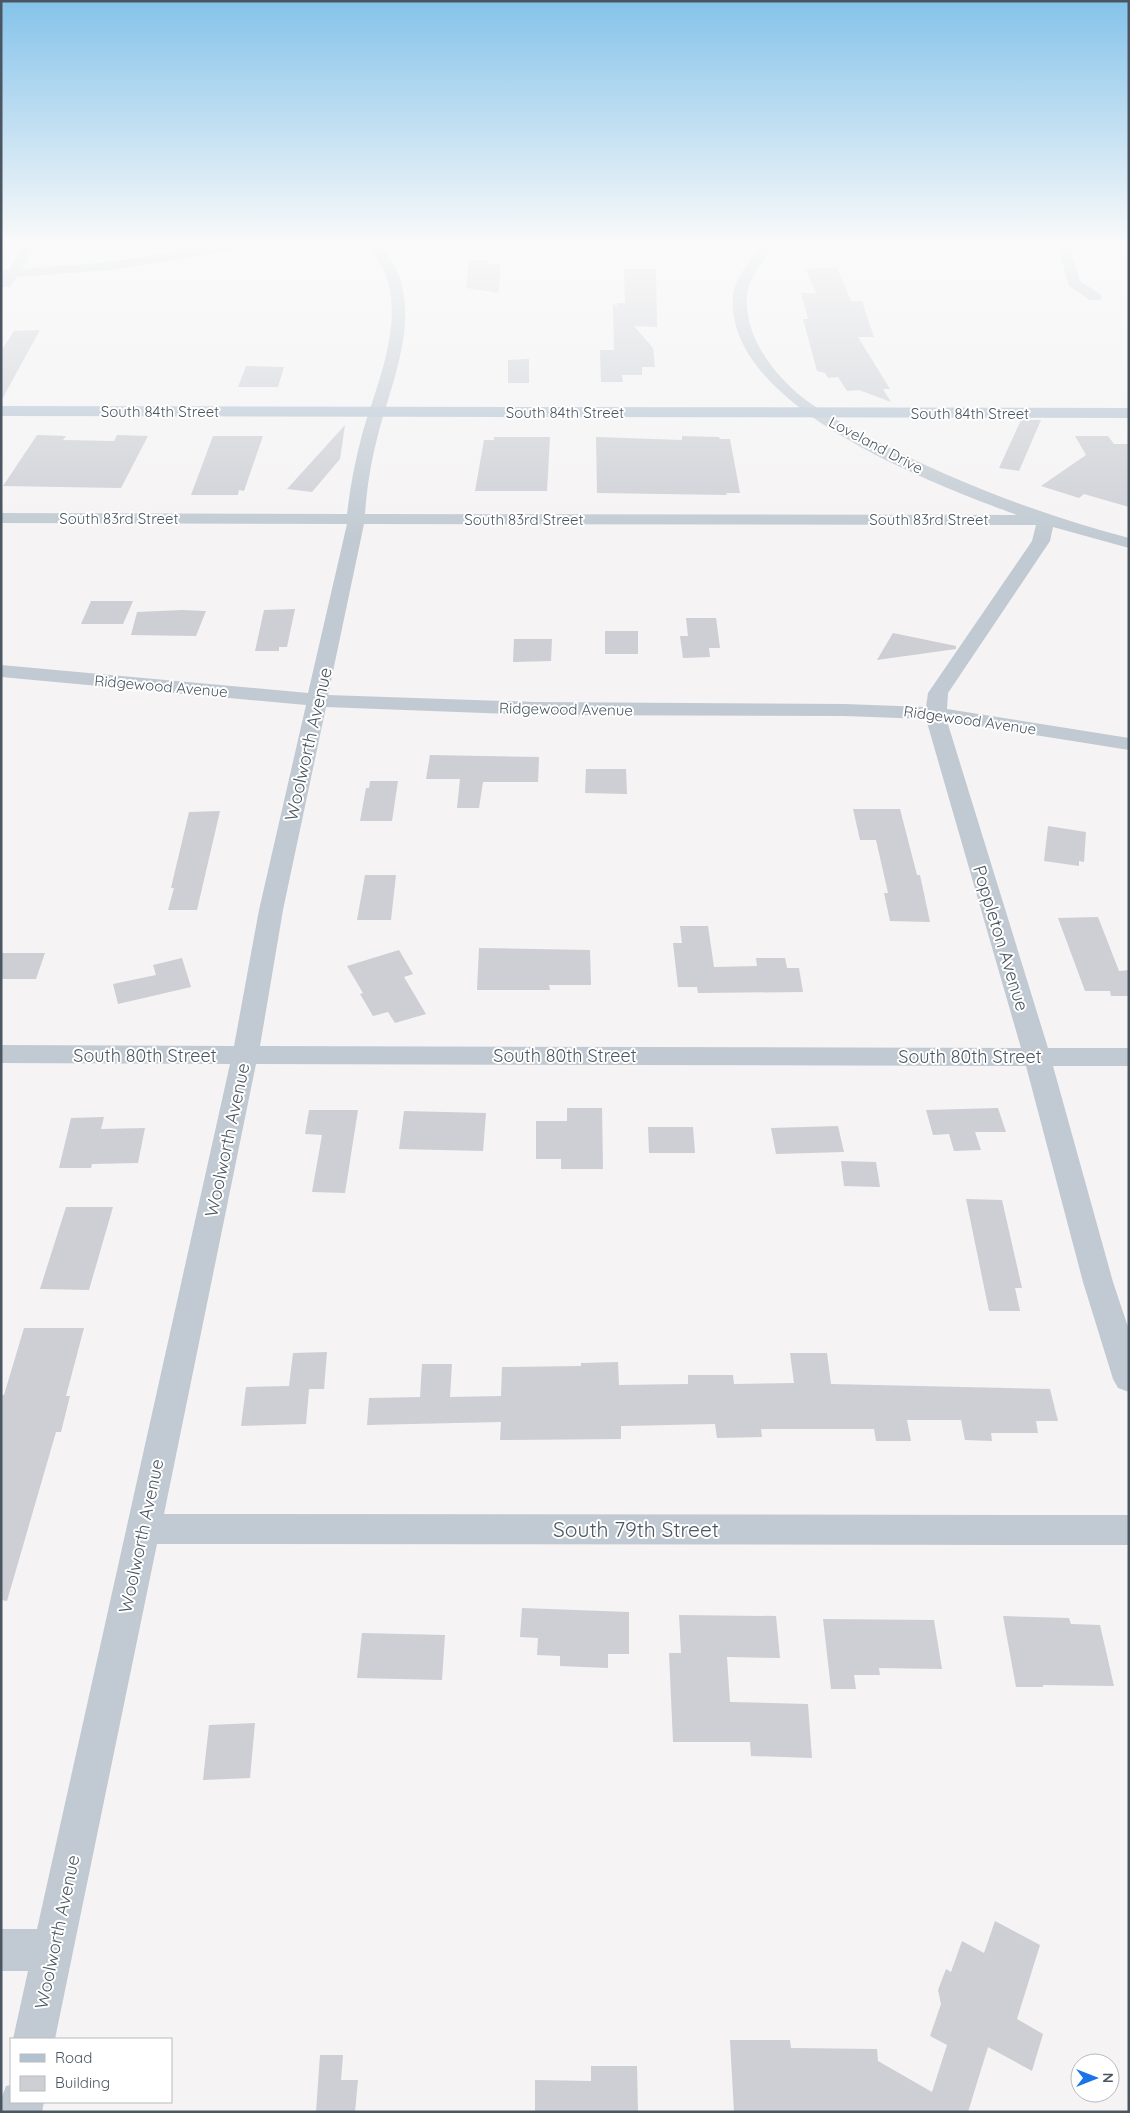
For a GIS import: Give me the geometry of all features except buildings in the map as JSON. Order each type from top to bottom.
[{"type":"main road","name":"South 84th Street","points":[[1,411],[1129,413]]},
{"type":"street","name":"Woolworth Avenue","points":[[34,2038],[245,1055],[271,910],[318,700],[392,344]]},
{"type":"street","name":"Loveland Drive","points":[[751,344],[772,375],[803,405],[861,439],[911,465],[1046,520],[1129,543]]},
{"type":"street","name":"South 83rd Street","points":[[1,518],[1046,520]]},
{"type":"street","name":"Poppleton Avenue","points":[[1046,520],[1041,541],[938,693],[936,700],[937,726],[1036,1056],[1098,1282],[1129,1379]]},
{"type":"street","name":"Ridgewood Avenue","points":[[1,671],[318,700],[409,705],[549,709],[906,710],[1129,744]]},
{"type":"street","name":"South 80th Street","points":[[1,1054],[1129,1057]]},
{"type":"street","name":"South 79th Street","points":[[143,1529],[1129,1530]]},
{"type":"street","points":[[1,1950],[52,1950]]}]
